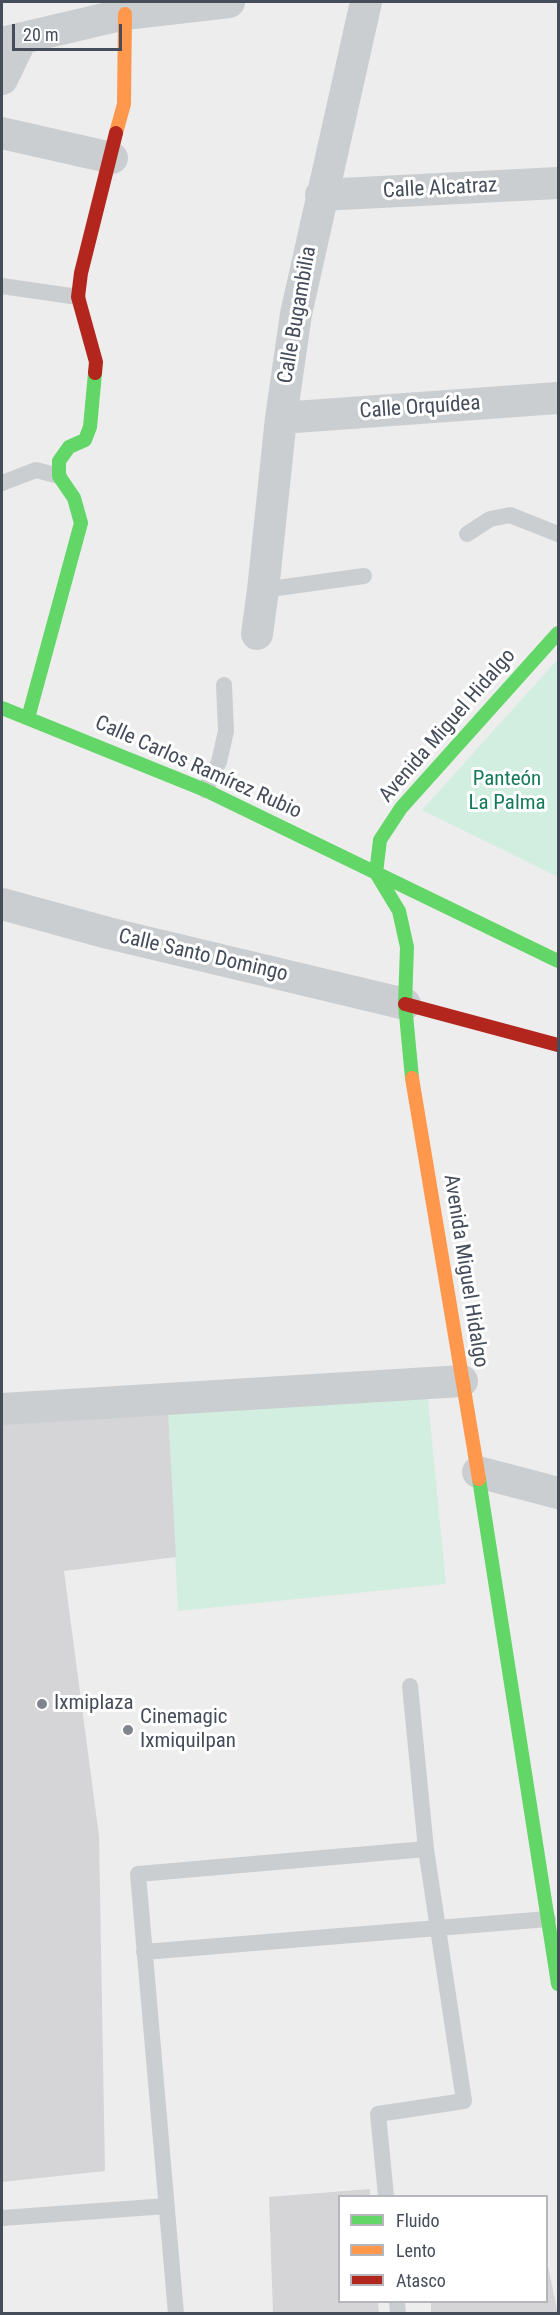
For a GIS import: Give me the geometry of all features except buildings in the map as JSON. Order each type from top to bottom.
[{"type":"street","points":[[2,79],[11,40],[133,8],[229,2]]},
{"type":"street","name":"Calle Bugambilia","points":[[257,634],[281,418],[296,315],[366,2]]},
{"type":"street","points":[[28,718],[81,523],[74,498],[58,476],[59,461],[69,447],[85,440],[90,427],[96,362],[78,297],[81,273],[124,104],[133,8]]},
{"type":"street","points":[[2,134],[112,158]]},
{"type":"street","name":"Calle Alcatraz","points":[[321,195],[558,183]]},
{"type":"street","name":"Calle Orquídea","points":[[281,418],[558,398]]},
{"type":"street","name":"Avenida Miguel Hidalgo","points":[[558,633],[401,808],[381,840],[376,873],[399,911],[407,947],[405,1004],[409,1062],[478,1472],[558,1984]]},
{"type":"street","name":"Calle Carlos Ramírez Rubio","points":[[2,708],[205,790],[558,962]]},
{"type":"street","name":"Calle Santo Domingo","points":[[2,904],[119,936],[405,1004]]},
{"type":"street","points":[[405,1004],[558,1045]]},
{"type":"street","points":[[2,1409],[462,1381]]},
{"type":"street","points":[[478,1472],[558,1493]]},
{"type":"lane","points":[[2,286],[78,297]]},
{"type":"lane","points":[[2,483],[36,470],[58,476]]},
{"type":"lane","points":[[467,534],[490,519],[510,515],[558,534]]},
{"type":"lane","points":[[263,590],[364,576]]},
{"type":"lane","points":[[205,790],[219,762],[226,731],[224,685]]},
{"type":"lane","points":[[386,2195],[378,2114],[464,2101],[426,1849],[410,1686]]},
{"type":"lane","points":[[176,2313],[138,1874],[426,1849]]},
{"type":"lane","points":[[144,1952],[548,1919]]},
{"type":"lane","points":[[2,2218],[167,2206]]},
{"type":"green space","name":"Panteón La Palma","points":[[558,659],[558,877],[422,810]]},
{"type":"green space","points":[[427,1390],[446,1584],[178,1611],[168,1410]]},
{"type":"traffic: fast","points":[[28,718],[81,523],[74,498],[59,476],[59,461],[69,447],[85,440],[90,427],[95,373]]},
{"type":"traffic: fast","points":[[412,1078],[405,1004],[407,947],[399,911],[376,873],[380,840],[401,808],[558,633]]},
{"type":"traffic: fast","points":[[2,708],[205,790],[558,961]]},
{"type":"traffic: fast","points":[[479,1479],[558,1984]]},
{"type":"traffic: slow","points":[[116,133],[124,104],[125,14]]},
{"type":"traffic: slow","points":[[412,1078],[479,1479]]},
{"type":"traffic: jam","points":[[95,373],[96,362],[78,297],[81,273],[116,133]]},
{"type":"traffic: jam","points":[[405,1004],[558,1045]]},
{"type":"place","name":"Ixmiplaza","points":[[42,1704]]},
{"type":"place","name":"Cinemagic Ixmiquilpan","points":[[128,1730]]}]
